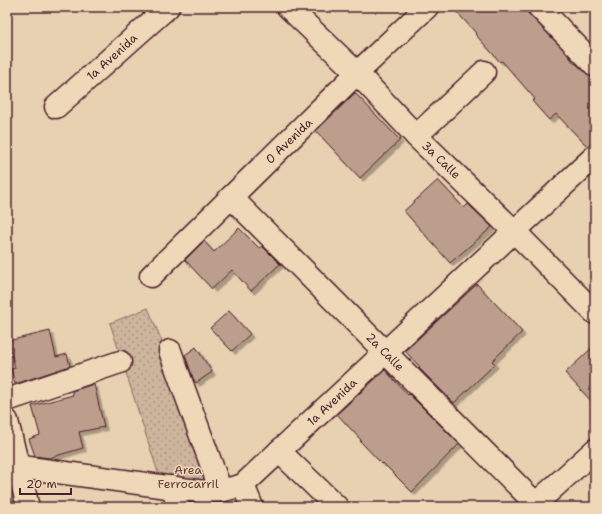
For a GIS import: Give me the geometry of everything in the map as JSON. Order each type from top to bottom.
[{"type":"street","name":"1a Avenida","points":[[56,107],[168,7]]},
{"type":"street","name":"3a Calle","points":[[288,7],[357,73],[416,136],[514,231],[595,313]]},
{"type":"street","name":"0 Avenida","points":[[151,276],[357,73],[427,7]]},
{"type":"street","points":[[539,7],[595,65]]},
{"type":"street","points":[[416,136],[484,72]]},
{"type":"street","name":"1a Avenida","points":[[13,466],[175,497],[204,492],[221,491],[243,485],[595,156]]},
{"type":"street","name":"2a Calle","points":[[231,197],[386,352],[536,506]]},
{"type":"street","points":[[170,350],[221,491]]},
{"type":"street","points":[[7,400],[120,362]]},
{"type":"street","points":[[7,421],[13,466],[28,507]]},
{"type":"street","points":[[536,506],[595,450]]},
{"type":"street","points":[[279,451],[337,507]]},
{"type":"street","points":[[243,485],[252,507]]},
{"type":"green space","name":"Area Ferrocarril","points":[[148,308],[231,507],[169,507],[110,323]]},
{"type":"building","points":[[452,7],[522,7],[562,48],[575,64],[595,81],[595,144],[587,146],[556,114],[549,120],[532,101],[535,99],[502,61],[500,62]]},
{"type":"building","points":[[355,93],[400,140],[360,178],[316,131]]},
{"type":"building","points":[[438,180],[464,208],[468,204],[492,227],[450,263],[404,211]]},
{"type":"building","points":[[239,228],[259,248],[262,246],[280,264],[251,291],[232,270],[212,289],[185,260],[204,241],[214,252]]},
{"type":"building","points":[[477,284],[522,332],[492,361],[495,364],[454,403],[419,368],[420,367],[405,351]]},
{"type":"building","points":[[229,311],[250,334],[232,351],[210,328]]},
{"type":"building","points":[[50,331],[56,357],[67,354],[70,366],[15,384],[11,369],[15,368],[8,341]]},
{"type":"building","points":[[595,345],[595,405],[565,373]]},
{"type":"building","points":[[196,347],[212,372],[196,383],[185,355]]},
{"type":"building","points":[[385,370],[408,395],[409,394],[459,444],[412,492],[383,463],[382,464],[337,414]]},
{"type":"building","points":[[94,384],[104,427],[79,432],[83,448],[49,458],[35,456],[29,439],[40,435],[32,406],[73,395],[72,391]]}]
